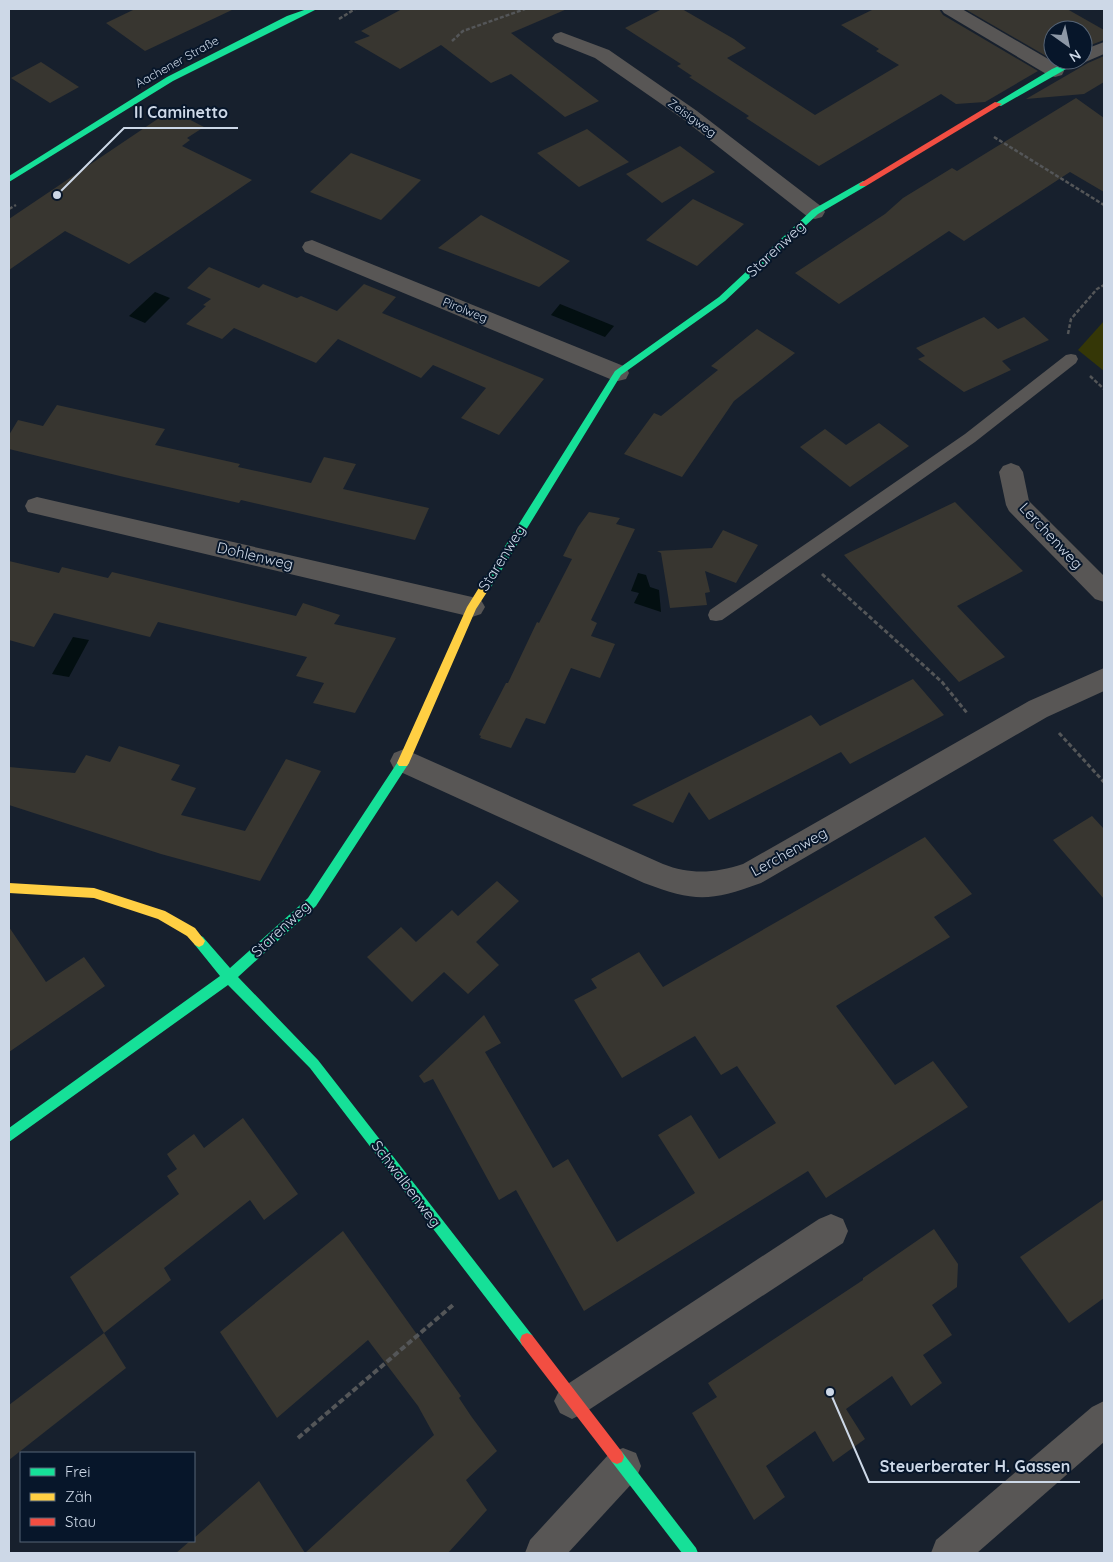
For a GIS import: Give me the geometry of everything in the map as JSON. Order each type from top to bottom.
[{"type":"street","name":"Aachener Straße","points":[[9,179],[170,79],[290,18],[313,9]]},
{"type":"street","points":[[950,9],[1055,71]]},
{"type":"street","name":"Zeisigweg","points":[[561,38],[602,54],[690,115],[815,212]]},
{"type":"street","name":"Starenweg","points":[[9,1136],[229,977],[312,902],[404,761],[472,607],[618,372],[722,299],[815,212],[1055,71]]},
{"type":"street","name":"Pirolweg","points":[[312,247],[618,372]]},
{"type":"street","name":"Lerchenweg","points":[[1011,472],[1018,505],[1104,592]]},
{"type":"street","name":"Dohlenweg","points":[[37,506],[472,607]]},
{"type":"street","name":"Lerchenweg","points":[[404,761],[654,874],[679,884],[702,887],[751,874],[1038,709],[1104,679]]},
{"type":"street","name":"Schwalbenweg","points":[[9,888],[94,893],[161,915],[191,932],[229,977],[314,1064],[480,1282],[691,1553]]},
{"type":"street","points":[[572,1401],[831,1231]]},
{"type":"street","points":[[949,1553],[1104,1419]]},
{"type":"street","points":[[543,1553],[623,1466]]},
{"type":"lane","points":[[716,616],[970,438],[1071,359]]},
{"type":"path","points":[[452,41],[463,31],[525,9]]},
{"type":"path","points":[[993,137],[1104,205]]},
{"type":"path","points":[[800,556],[942,682],[987,739]]},
{"type":"path","points":[[1038,709],[1104,782]]},
{"type":"path","points":[[298,1438],[480,1282]]},
{"type":"shaded area","points":[[155,292],[170,298],[145,323],[129,316]]},
{"type":"shaded area","points":[[560,304],[614,326],[605,337],[551,315]]},
{"type":"shaded area","points":[[1104,321],[1104,371],[1078,350]]},
{"type":"shaded area","points":[[638,573],[646,575],[650,587],[659,590],[661,612],[634,603],[639,593],[631,591]]},
{"type":"shaded area","points":[[73,637],[89,640],[69,677],[52,674]]},
{"type":"building","points":[[135,9],[234,9],[145,51],[106,23]]},
{"type":"building","points":[[402,9],[567,9],[511,33],[599,101],[565,117],[511,74],[491,83],[441,45],[400,69],[354,42],[370,36],[361,31]]},
{"type":"building","points":[[662,9],[682,9],[734,39],[746,48],[727,58],[815,115],[899,65],[876,51],[879,49],[841,25],[874,9],[939,9],[943,15],[1038,71],[985,102],[956,104],[941,94],[819,166],[746,118],[749,116],[689,77],[692,76],[677,66],[681,64],[625,28]]},
{"type":"building","points":[[965,9],[1067,9],[1086,20],[1043,20],[1043,54]]},
{"type":"building","points":[[1093,24],[1104,30],[1104,40],[1093,44]]},
{"type":"building","points":[[1104,56],[1104,82],[1084,94],[1026,99],[1076,70],[1093,70],[1093,61]]},
{"type":"building","points":[[41,62],[79,87],[50,103],[11,78]]},
{"type":"building","points":[[1076,98],[1104,118],[1104,192],[1070,172],[964,241],[949,231],[839,304],[795,273],[885,214],[903,198],[952,168],[957,171]]},
{"type":"building","points":[[171,110],[204,127],[187,138],[190,140],[182,146],[252,180],[129,264],[65,231],[9,270],[9,219]]},
{"type":"building","points":[[587,129],[629,162],[579,187],[537,153]]},
{"type":"building","points":[[680,146],[715,172],[662,203],[626,174]]},
{"type":"building","points":[[351,153],[421,180],[381,220],[310,192]]},
{"type":"building","points":[[693,199],[744,224],[697,266],[646,240]]},
{"type":"building","points":[[481,215],[570,261],[539,287],[438,248]]},
{"type":"building","points":[[209,267],[259,288],[263,284],[297,298],[301,296],[337,311],[364,284],[396,297],[382,313],[544,379],[499,435],[461,418],[486,388],[433,365],[421,378],[338,339],[316,363],[234,328],[222,339],[186,324],[211,299],[187,288]]},
{"type":"building","points":[[984,317],[998,329],[1024,317],[1049,340],[1002,361],[1011,370],[964,392],[918,359],[925,356],[916,348]]},
{"type":"building","points":[[757,329],[795,353],[734,401],[682,477],[624,454],[654,413],[661,416],[718,370],[711,366]]},
{"type":"building","points":[[57,405],[165,429],[155,445],[240,464],[238,467],[311,483],[324,457],[356,464],[343,489],[429,508],[415,540],[241,500],[239,503],[9,449],[9,435],[18,420],[43,426]]},
{"type":"building","points":[[879,423],[909,446],[850,487],[800,447],[825,429],[846,445]]},
{"type":"building","points":[[955,502],[1023,571],[957,606],[1005,657],[959,682],[844,555]]},
{"type":"building","points":[[589,512],[620,518],[616,524],[635,529],[591,620],[597,623],[591,636],[615,644],[600,678],[571,668],[545,724],[526,718],[511,748],[480,738],[481,736],[479,735],[506,683],[508,683],[537,622],[539,623],[572,559],[563,556],[578,527]]},
{"type":"building","points":[[723,530],[758,545],[736,583],[705,571],[710,592],[705,593],[707,605],[670,608],[661,553],[657,551],[712,548]]},
{"type":"building","points":[[9,561],[59,573],[62,567],[108,578],[112,572],[296,616],[303,603],[340,615],[334,624],[396,638],[355,713],[313,703],[324,683],[296,676],[307,657],[158,622],[150,637],[54,613],[34,647],[9,640]]},
{"type":"building","points":[[913,679],[944,715],[850,764],[841,752],[709,820],[689,792],[673,823],[632,805],[811,715],[820,726]]},
{"type":"building","points":[[119,746],[180,765],[171,780],[196,788],[181,815],[245,831],[286,759],[321,771],[260,881],[161,854],[9,805],[9,767],[75,773],[86,755],[110,762]]},
{"type":"building","points":[[1092,816],[1104,829],[1104,899],[1053,840]]},
{"type":"building","points":[[925,837],[972,894],[934,917],[950,937],[836,1006],[895,1085],[933,1061],[968,1107],[826,1198],[808,1171],[584,1311],[516,1190],[499,1200],[433,1079],[424,1083],[419,1076],[484,1015],[501,1043],[485,1052],[553,1168],[568,1159],[617,1242],[695,1193],[658,1135],[691,1115],[719,1159],[776,1123],[737,1066],[721,1075],[695,1036],[622,1078],[574,1000],[597,988],[591,979],[639,952],[663,987]]},
{"type":"building","points":[[497,881],[519,901],[476,942],[499,965],[468,994],[444,972],[412,1002],[367,957],[401,927],[416,942],[452,910],[458,916]]},
{"type":"building","points":[[9,927],[46,982],[84,957],[105,986],[9,1052]]},
{"type":"building","points":[[243,1118],[298,1194],[264,1220],[250,1200],[164,1268],[171,1280],[104,1333],[70,1277],[179,1194],[167,1176],[177,1169],[167,1154],[194,1134],[204,1148]]},
{"type":"building","points":[[1104,1199],[1104,1298],[1069,1323],[1020,1257]]},
{"type":"building","points":[[934,1229],[958,1264],[957,1287],[932,1305],[952,1335],[923,1355],[942,1383],[911,1406],[892,1376],[846,1409],[865,1439],[833,1462],[815,1431],[766,1466],[785,1497],[754,1520],[692,1413],[717,1397],[708,1383],[863,1280],[863,1278]]},
{"type":"building","points":[[343,1231],[461,1396],[459,1398],[497,1451],[466,1480],[487,1510],[448,1553],[305,1553],[434,1435],[418,1406],[368,1340],[277,1418],[220,1332]]},
{"type":"building","points":[[104,1333],[126,1368],[9,1460],[9,1405]]},
{"type":"building","points":[[259,1481],[305,1553],[176,1553],[189,1542],[195,1542],[195,1537]]},
{"type":"traffic: fast","points":[[9,179],[170,79],[290,18],[313,9]]},
{"type":"traffic: fast","points":[[998,104],[1057,70]]},
{"type":"traffic: fast","points":[[484,589],[618,373],[722,299],[815,212],[863,184]]},
{"type":"traffic: fast","points":[[9,1136],[229,977],[312,902],[403,763]]},
{"type":"traffic: fast","points":[[199,941],[229,977],[314,1064],[527,1340]]},
{"type":"traffic: fast","points":[[617,1457],[691,1553]]},
{"type":"traffic: slow","points":[[403,763],[472,607],[484,589]]},
{"type":"traffic: slow","points":[[9,888],[94,893],[161,915],[191,932],[199,941]]},
{"type":"traffic: jam","points":[[863,184],[998,104]]},
{"type":"traffic: jam","points":[[527,1340],[617,1457]]},
{"type":"place","name":"Il Caminetto","points":[[57,195]]},
{"type":"place","name":"Steuerberater H. Gassen","points":[[830,1392]]}]
